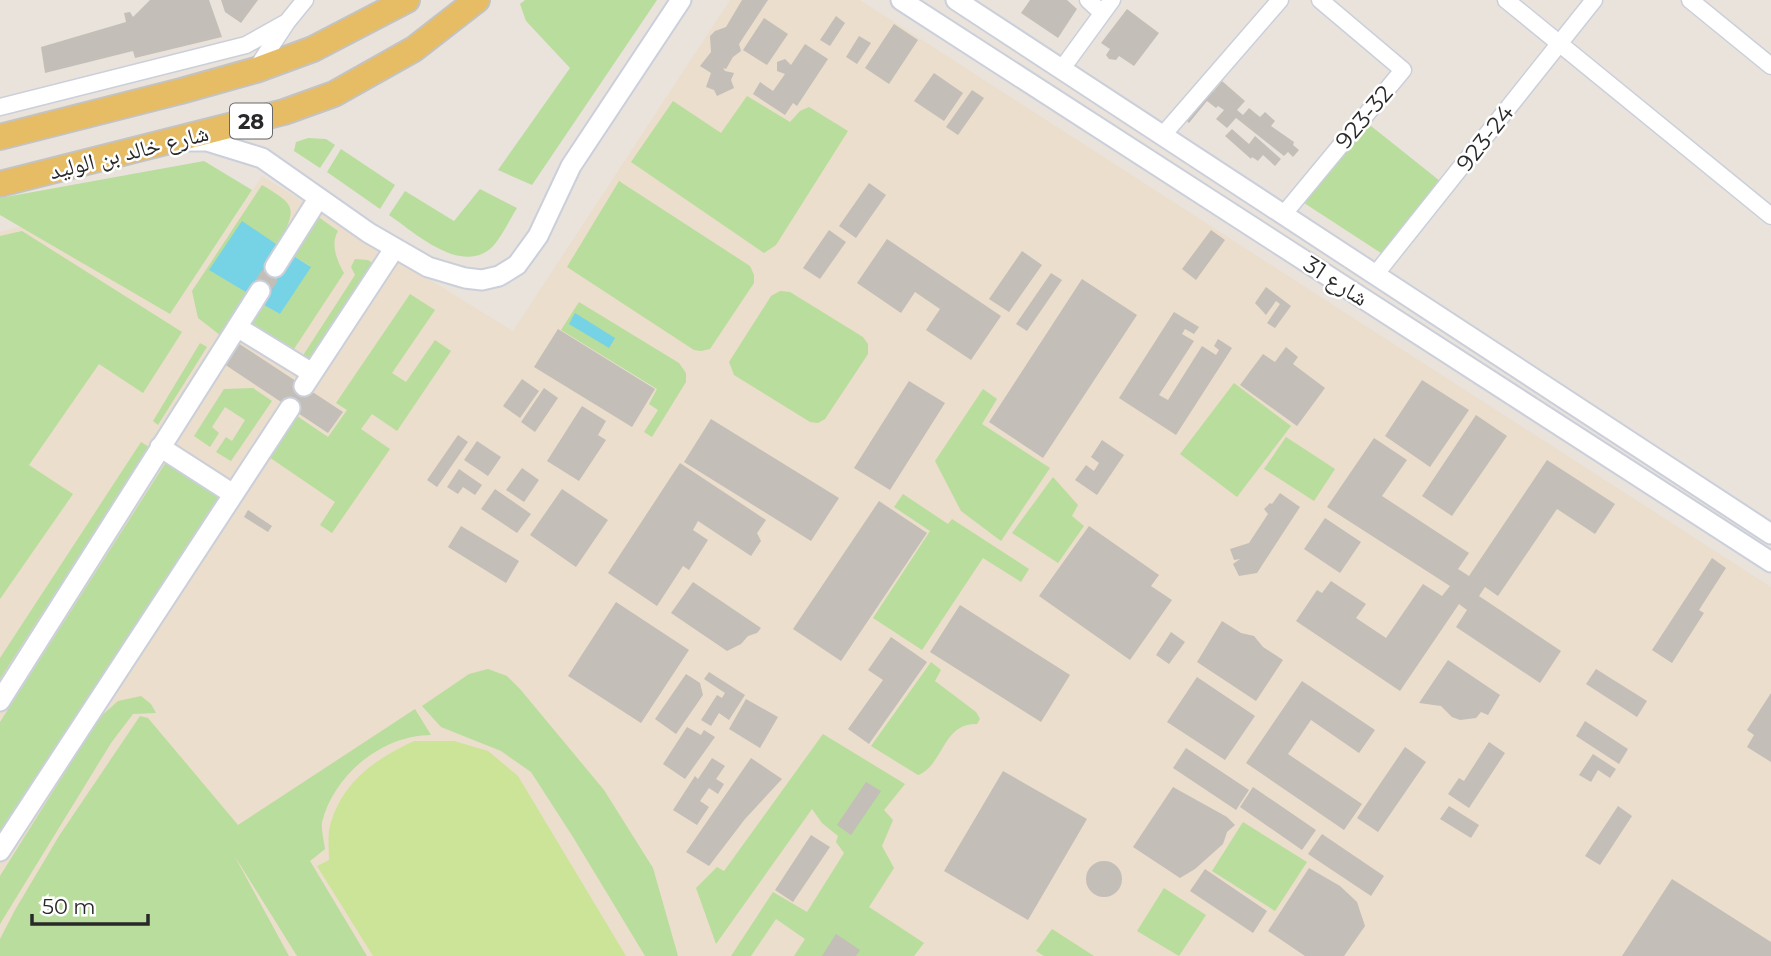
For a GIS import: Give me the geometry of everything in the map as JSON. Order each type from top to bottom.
[{"type":"main road","name":"شارع خالد بن الوليد","points":[[0,137],[256,70],[313,49],[407,0]]},
{"type":"main road","name":"شارع خالد بن الوليد","points":[[0,184],[284,112],[334,94],[414,49],[477,0]]},
{"type":"street","points":[[256,70],[287,22],[305,0]]},
{"type":"street","points":[[154,146],[207,141],[241,150],[262,158],[394,249],[428,267],[455,276],[482,280],[499,276],[517,265],[538,236],[571,166],[681,0]]},
{"type":"street","name":"شارع 31","points":[[901,0],[1771,562]]},
{"type":"street","name":"شارع 31","points":[[956,0],[1771,534]]},
{"type":"street","points":[[1061,70],[1107,7],[1088,0]]},
{"type":"street","points":[[1162,136],[1280,0]]},
{"type":"street","name":"923-32","points":[[1283,215],[1403,70],[1320,0]]},
{"type":"street","points":[[1506,0],[1771,216]]},
{"type":"street","name":"923-24","points":[[1376,275],[1594,0]]},
{"type":"street","points":[[1690,0],[1771,66]]},
{"type":"street","points":[[0,107],[246,45],[287,22]]},
{"type":"street","points":[[275,267],[318,199]]},
{"type":"street","points":[[237,327],[308,379],[394,249]]},
{"type":"street","points":[[0,701],[260,290]]},
{"type":"street","points":[[0,851],[290,408]]},
{"type":"street","points":[[160,447],[233,494]]},
{"type":"shaded area","points":[[730,0],[860,0],[1771,587],[1771,956],[0,956],[0,232],[22,226],[170,314],[262,176],[513,331]]},
{"type":"green space","points":[[525,0],[657,0],[532,185],[498,170],[570,68],[526,21],[520,4]]},
{"type":"green space","points":[[747,96],[790,122],[800,111],[809,107],[848,131],[776,245],[764,253],[631,162],[673,101],[721,133]]},
{"type":"green space","points":[[1366,122],[1440,181],[1384,255],[1298,199]]},
{"type":"green space","points":[[308,138],[326,139],[335,145],[320,168],[294,151],[296,142]]},
{"type":"green space","points":[[341,149],[395,185],[380,209],[327,172]]},
{"type":"green space","points":[[204,161],[252,190],[170,314],[0,215],[0,198]]},
{"type":"green space","points":[[619,181],[750,266],[754,283],[710,349],[694,350],[567,267]]},
{"type":"green space","points":[[262,185],[288,204],[288,223],[279,246],[210,270],[249,294],[220,335],[198,318],[192,291]]},
{"type":"green space","points":[[480,189],[517,208],[493,246],[478,255],[465,257],[437,248],[389,215],[405,191],[454,221]]},
{"type":"green space","points":[[317,216],[338,231],[335,247],[344,273],[292,352],[249,323],[260,303],[280,314],[310,266],[292,255]]},
{"type":"green space","points":[[22,231],[182,332],[143,393],[99,364],[29,465],[73,494],[0,599],[0,236]]},
{"type":"green space","points":[[355,259],[368,260],[377,266],[310,362],[302,357],[355,275],[351,267]]},
{"type":"green space","points":[[780,291],[790,292],[863,337],[868,344],[868,354],[825,419],[818,423],[810,422],[734,375],[729,362],[771,296]]},
{"type":"green space","points":[[410,294],[435,310],[392,373],[406,382],[435,340],[451,351],[397,431],[372,414],[361,429],[390,449],[332,533],[320,525],[335,502],[269,457],[297,416],[328,437],[347,410],[336,403]]},
{"type":"green space","points":[[579,302],[679,363],[686,373],[686,382],[652,437],[644,432],[658,410],[649,404],[657,389],[561,330]]},
{"type":"green space","points":[[200,343],[207,347],[158,425],[153,421]]},
{"type":"green space","points":[[1234,383],[1291,426],[1237,497],[1180,454]]},
{"type":"green space","points":[[253,388],[272,401],[231,461],[216,452],[226,437],[232,441],[245,420],[225,407],[212,427],[219,433],[210,447],[194,436],[224,389]]},
{"type":"green space","points":[[983,389],[997,399],[982,424],[1050,468],[1001,541],[961,511],[935,461]]},
{"type":"green space","points":[[1286,437],[1335,469],[1314,501],[1264,469]]},
{"type":"green space","points":[[141,442],[149,447],[0,679],[0,658]]},
{"type":"green space","points":[[168,459],[223,497],[0,839],[0,722]]},
{"type":"green space","points":[[1053,477],[1078,505],[1072,516],[1084,526],[1058,563],[1012,533]]},
{"type":"green space","points":[[903,494],[948,524],[952,519],[1029,569],[1021,582],[983,558],[922,650],[873,618],[930,531],[894,507]]},
{"type":"green space","points":[[931,662],[941,670],[935,681],[976,712],[980,719],[977,724],[965,725],[957,730],[927,770],[918,775],[871,746]]},
{"type":"green space","points":[[488,669],[507,676],[520,689],[604,790],[653,868],[678,956],[645,956],[531,772],[501,751],[441,727],[422,706],[469,674]]},
{"type":"green space","points":[[141,696],[151,704],[156,713],[133,714],[111,743],[0,924],[0,876],[99,718],[118,701]]},
{"type":"green space","points":[[415,709],[431,735],[395,742],[379,750],[349,773],[328,804],[322,822],[325,849],[310,861],[367,956],[297,956],[234,855],[289,956],[0,956],[0,939],[15,910],[59,836],[140,716],[148,718],[238,825]]},
{"type":"green space","points":[[823,734],[905,784],[884,810],[893,820],[882,846],[894,868],[869,907],[924,943],[914,956],[794,956],[805,939],[776,919],[751,956],[731,956],[773,892],[807,912],[844,853],[836,842],[838,836],[822,823],[812,809],[716,944],[696,888],[717,867],[724,871]]},
{"type":"green space","points":[[414,741],[454,741],[488,751],[518,776],[626,956],[373,956],[317,866],[329,860],[331,822],[353,782],[375,763]]},
{"type":"green space","points":[[1243,822],[1307,862],[1275,911],[1212,871]]},
{"type":"green space","points":[[1164,888],[1206,915],[1179,956],[1137,931]]},
{"type":"green space","points":[[1052,929],[1094,956],[1044,956],[1036,951]]},
{"type":"water","points":[[242,221],[279,246],[249,294],[209,270]]},
{"type":"water","points":[[292,255],[311,267],[280,314],[260,303]]},
{"type":"water","points":[[575,313],[615,338],[609,348],[569,324]]},
{"type":"building","points":[[150,0],[209,0],[222,37],[135,58],[133,51],[45,73],[41,47],[126,22],[124,13],[130,12],[133,17]]},
{"type":"building","points":[[221,0],[258,0],[241,23],[225,12]]},
{"type":"building","points":[[742,0],[768,0],[739,44],[741,51],[733,57],[726,69],[723,68],[734,73],[731,80],[734,88],[717,96],[714,90],[706,87],[711,73],[700,66],[711,52],[710,36],[726,27]]},
{"type":"building","points":[[1030,0],[1067,0],[1077,9],[1058,38],[1021,13]]},
{"type":"building","points":[[1127,9],[1159,33],[1134,66],[1119,56],[1116,60],[1109,59],[1106,55],[1110,49],[1101,43]]},
{"type":"building","points":[[836,16],[845,23],[830,46],[820,40]]},
{"type":"building","points":[[764,18],[788,34],[767,65],[743,50]]},
{"type":"building","points":[[894,24],[918,40],[889,84],[865,68]]},
{"type":"building","points":[[859,36],[871,43],[857,64],[846,57]]},
{"type":"building","points":[[805,44],[828,59],[797,106],[793,103],[785,115],[753,94],[760,82],[773,91],[785,74],[777,71],[777,62],[785,59],[791,65]]},
{"type":"building","points":[[934,73],[963,93],[944,121],[914,101]]},
{"type":"building","points":[[1222,81],[1245,101],[1237,110],[1243,115],[1249,108],[1260,117],[1265,112],[1275,121],[1271,126],[1294,142],[1293,145],[1299,150],[1293,157],[1288,152],[1284,156],[1236,118],[1227,128],[1216,119],[1224,110],[1207,101],[1189,123],[1182,117],[1207,88],[1213,92]]},
{"type":"building","points":[[972,90],[984,98],[958,135],[946,127]]},
{"type":"building","points":[[1232,129],[1249,144],[1255,136],[1281,159],[1275,166],[1263,155],[1258,161],[1252,157],[1251,159],[1225,136]]},
{"type":"building","points":[[869,183],[886,195],[856,238],[839,226]]},
{"type":"building","points":[[829,230],[846,242],[820,279],[803,268]]},
{"type":"building","points":[[1211,230],[1225,240],[1196,280],[1182,269]]},
{"type":"building","points":[[887,239],[1001,316],[971,360],[926,330],[940,309],[915,292],[901,313],[857,283]]},
{"type":"building","points":[[1022,251],[1042,265],[1009,312],[989,299]]},
{"type":"building","points":[[1051,273],[1062,280],[1027,331],[1016,324]]},
{"type":"building","points":[[1082,279],[1137,315],[1043,458],[989,422]]},
{"type":"building","points":[[1266,287],[1291,306],[1275,328],[1267,323],[1280,304],[1276,301],[1266,315],[1255,303]]},
{"type":"building","points":[[1174,312],[1199,327],[1194,334],[1185,329],[1182,334],[1194,341],[1159,395],[1168,400],[1202,346],[1216,355],[1219,350],[1214,346],[1218,339],[1232,348],[1176,435],[1119,398]]},
{"type":"building","points":[[558,329],[655,389],[632,427],[534,367]]},
{"type":"building","points":[[238,343],[343,412],[328,433],[224,364]]},
{"type":"building","points":[[1286,347],[1298,357],[1293,364],[1325,388],[1297,426],[1240,385],[1263,354],[1275,362]]},
{"type":"building","points":[[522,379],[539,391],[520,418],[503,406]]},
{"type":"building","points":[[1422,380],[1469,410],[1430,467],[1385,436]]},
{"type":"building","points":[[909,381],[945,403],[890,490],[854,468]]},
{"type":"building","points":[[544,388],[558,398],[535,432],[521,422]]},
{"type":"building","points":[[582,406],[606,421],[598,435],[606,440],[579,481],[547,461]]},
{"type":"building","points":[[1476,415],[1507,436],[1452,516],[1422,496]]},
{"type":"building","points":[[711,419],[839,498],[811,541],[684,462]]},
{"type":"building","points":[[458,435],[468,442],[437,487],[427,480]]},
{"type":"building","points":[[1374,438],[1407,460],[1382,496],[1469,553],[1458,569],[1469,576],[1547,460],[1615,504],[1595,534],[1557,509],[1498,596],[1485,587],[1479,596],[1561,651],[1540,683],[1456,627],[1467,610],[1459,604],[1400,691],[1296,621],[1317,590],[1322,593],[1331,581],[1366,604],[1356,618],[1386,638],[1423,584],[1442,596],[1450,586],[1327,507]]},
{"type":"building","points":[[1102,440],[1124,455],[1097,495],[1075,480],[1086,465],[1094,471],[1099,463],[1091,457]]},
{"type":"building","points":[[477,441],[501,457],[488,476],[464,460]]},
{"type":"building","points":[[680,463],[766,520],[757,533],[761,541],[751,556],[698,521],[693,530],[708,540],[689,570],[683,566],[657,606],[608,573]]},
{"type":"building","points":[[522,468],[539,480],[524,502],[506,490]]},
{"type":"building","points":[[459,469],[482,485],[475,495],[463,487],[458,494],[447,487]]},
{"type":"building","points":[[495,489],[531,514],[517,533],[481,509]]},
{"type":"building","points":[[562,489],[608,520],[576,567],[530,535]]},
{"type":"building","points":[[1280,493],[1300,507],[1257,573],[1239,576],[1233,564],[1240,559],[1234,560],[1230,549],[1249,543],[1268,514],[1264,509],[1272,504]]},
{"type":"building","points":[[879,501],[927,533],[841,661],[793,629]]},
{"type":"building","points":[[248,510],[272,526],[268,532],[244,517]]},
{"type":"building","points":[[1325,518],[1361,542],[1340,573],[1304,549]]},
{"type":"building","points":[[461,526],[519,561],[506,583],[448,547]]},
{"type":"building","points":[[1089,526],[1159,575],[1151,586],[1172,600],[1130,660],[1039,596]]},
{"type":"building","points":[[1712,558],[1726,568],[1699,610],[1704,613],[1672,663],[1652,650]]},
{"type":"building","points":[[693,582],[761,628],[727,651],[671,613]]},
{"type":"building","points":[[616,602],[689,650],[641,723],[568,676]]},
{"type":"building","points":[[960,605],[1070,675],[1041,722],[930,652]]},
{"type":"building","points":[[1222,621],[1241,633],[1254,636],[1263,647],[1283,660],[1256,701],[1197,662]]},
{"type":"building","points":[[1171,632],[1185,642],[1169,664],[1156,655]]},
{"type":"building","points":[[891,637],[927,662],[869,744],[848,729],[883,680],[868,670]]},
{"type":"building","points":[[1448,660],[1500,695],[1488,715],[1481,712],[1476,718],[1460,720],[1452,717],[1441,706],[1419,703]]},
{"type":"building","points":[[1596,669],[1647,701],[1637,717],[1586,684]]},
{"type":"building","points":[[709,672],[745,695],[729,720],[719,713],[711,726],[701,720],[717,695],[722,698],[725,693],[704,679]]},
{"type":"building","points":[[686,674],[700,683],[703,695],[676,734],[655,719]]},
{"type":"building","points":[[1197,677],[1255,716],[1225,760],[1167,722]]},
{"type":"building","points":[[1302,681],[1375,730],[1359,753],[1311,720],[1288,754],[1362,804],[1344,830],[1246,763]]},
{"type":"building","points":[[1771,693],[1771,762],[1747,747],[1754,735],[1747,730]]},
{"type":"building","points":[[746,699],[778,717],[760,748],[729,729]]},
{"type":"building","points":[[1585,721],[1628,749],[1619,764],[1576,736]]},
{"type":"building","points":[[687,727],[701,735],[704,730],[715,737],[685,779],[663,764]]},
{"type":"building","points":[[1489,742],[1505,753],[1469,808],[1448,794],[1459,778],[1464,781]]},
{"type":"building","points":[[1405,747],[1426,762],[1378,832],[1357,818]]},
{"type":"building","points":[[1186,748],[1249,790],[1236,810],[1173,768]]},
{"type":"building","points":[[1593,754],[1616,769],[1610,778],[1598,770],[1591,782],[1579,775]]},
{"type":"building","points":[[712,758],[725,766],[716,779],[724,784],[718,794],[709,788],[700,801],[709,807],[697,825],[673,810],[695,776],[698,779]]},
{"type":"building","points":[[751,758],[782,779],[745,819],[709,866],[686,852]]},
{"type":"building","points":[[1003,771],[1087,819],[1028,920],[944,871]]},
{"type":"building","points":[[866,782],[881,791],[851,835],[837,825]]},
{"type":"building","points":[[1173,787],[1227,817],[1235,825],[1227,832],[1223,844],[1195,869],[1180,878],[1133,847]]},
{"type":"building","points":[[1253,787],[1316,830],[1302,850],[1240,807]]},
{"type":"building","points":[[1449,806],[1479,825],[1471,838],[1440,819]]},
{"type":"building","points":[[1618,806],[1632,816],[1600,865],[1585,856]]},
{"type":"building","points":[[1322,834],[1384,876],[1371,896],[1308,854]]},
{"type":"building","points":[[811,835],[830,847],[793,902],[775,890]]},
{"type":"building","points":[[1104,861],[1117,866],[1122,879],[1117,892],[1104,897],[1091,892],[1086,879],[1091,866]]},
{"type":"building","points":[[1309,868],[1340,886],[1357,902],[1365,926],[1344,956],[1305,956],[1268,931]]},
{"type":"building","points":[[1205,869],[1267,911],[1253,933],[1190,891]]},
{"type":"building","points":[[1672,879],[1771,942],[1771,956],[1622,956]]},
{"type":"building","points":[[836,934],[860,950],[856,956],[822,956]]},
{"type":"tunnel","points":[[260,291],[275,267]]}]
